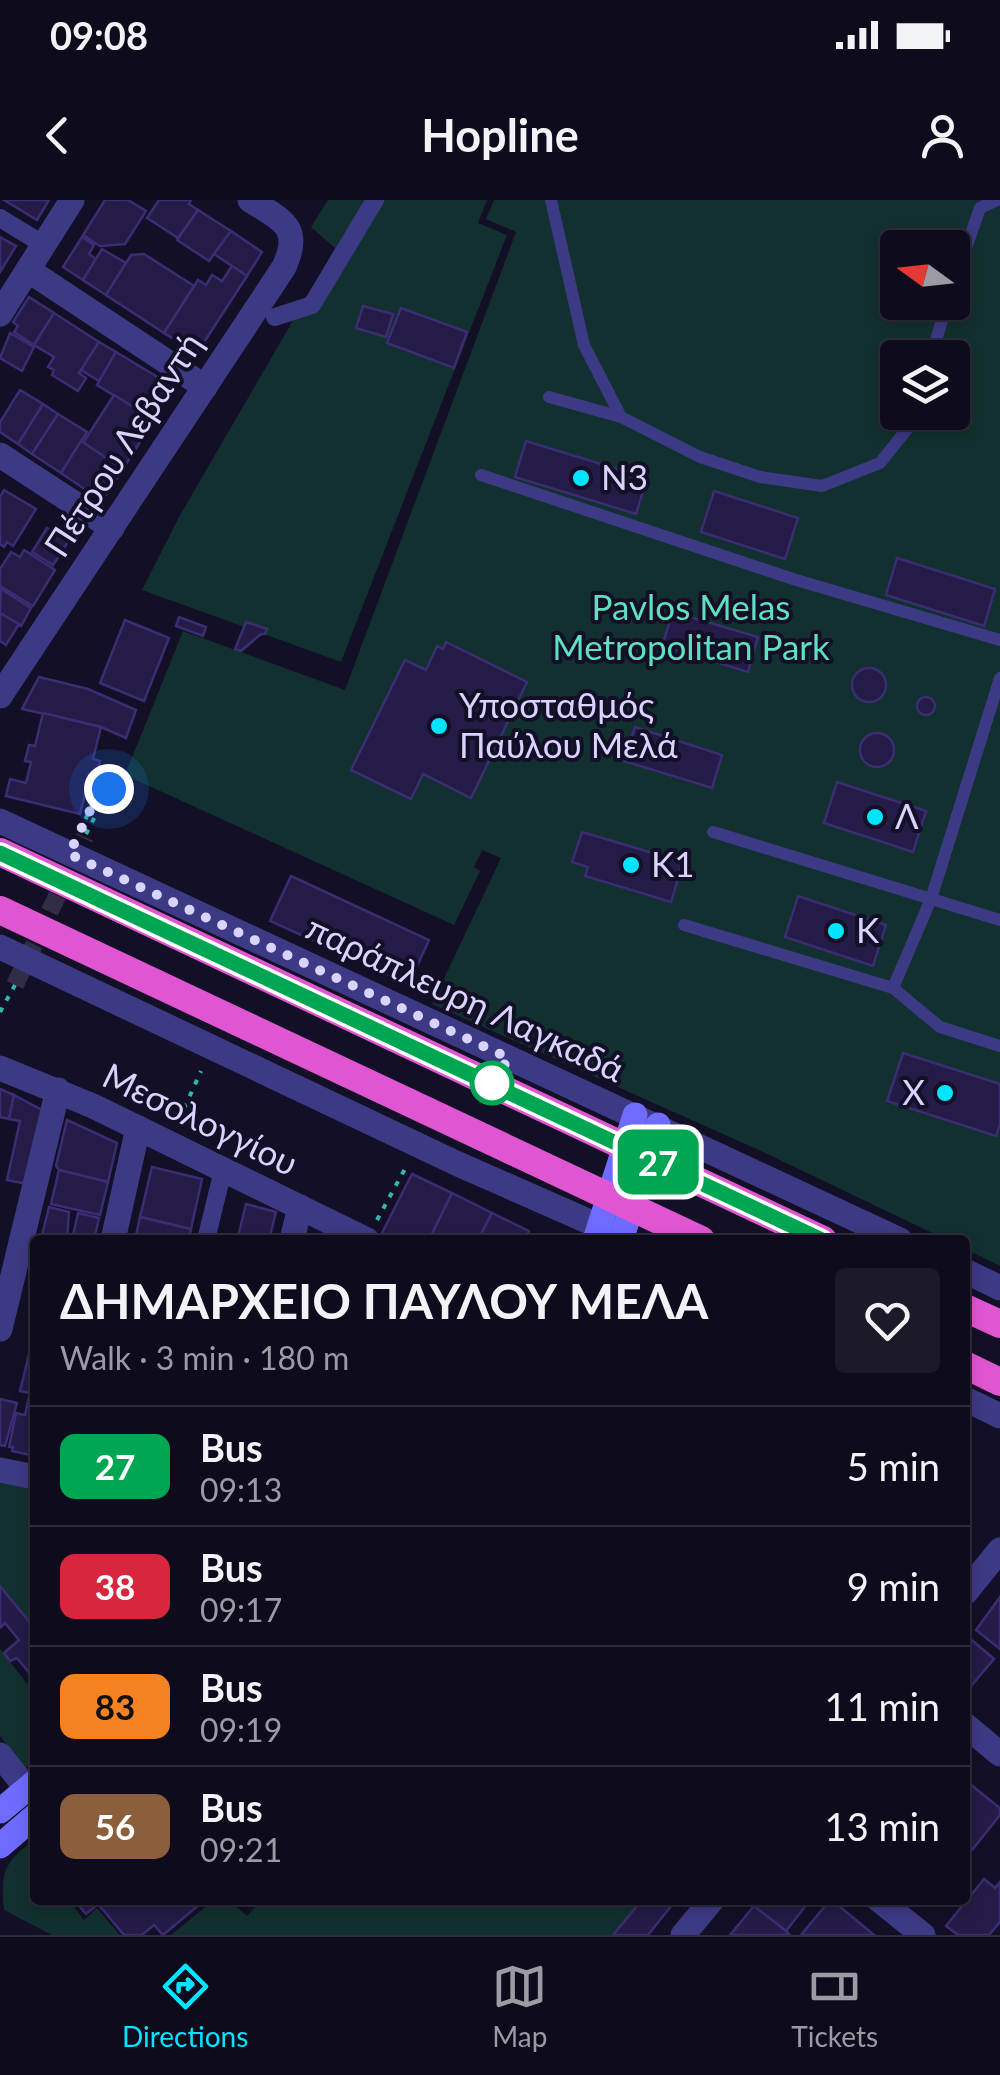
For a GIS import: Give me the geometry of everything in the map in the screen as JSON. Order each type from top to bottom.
[{"type":"highway","points":[[0,852],[811,1235]]},
{"type":"highway","points":[[0,910],[690,1235]]},
{"type":"highway","points":[[970,1310],[1000,1324]]},
{"type":"highway","points":[[970,1368],[1000,1382]]},
{"type":"main road","points":[[614,1235],[620,1203],[647,1120]]},
{"type":"main road","points":[[0,1811],[30,1786]]},
{"type":"main road","points":[[0,1846],[30,1820]]},
{"type":"street","points":[[0,314],[72,200]]},
{"type":"street","name":"Πέτρου Λεβαντή","points":[[4,681],[112,528],[284,266],[294,240],[290,229],[250,200]]},
{"type":"street","points":[[275,317],[312,305],[375,200]]},
{"type":"street","points":[[0,218],[44,245]]},
{"type":"street","points":[[28,270],[205,387]]},
{"type":"street","points":[[0,455],[112,528]]},
{"type":"street","name":"παράπλευρη Λαγκαδά","points":[[0,820],[77,846],[889,1235]]},
{"type":"street","points":[[0,947],[612,1235]]},
{"type":"street","name":"Μεσολογγίου","points":[[0,1068],[58,1090],[366,1235]]},
{"type":"street","points":[[0,1329],[58,1090]]},
{"type":"street","points":[[113,1235],[138,1128]]},
{"type":"street","points":[[207,1235],[222,1170]]},
{"type":"street","points":[[293,1235],[300,1207]]},
{"type":"street","points":[[970,1273],[1000,1288]]},
{"type":"street","points":[[970,1401],[1000,1416]]},
{"type":"street","points":[[0,1470],[30,1476]]},
{"type":"street","points":[[970,1587],[1000,1550]]},
{"type":"street","points":[[970,1729],[1000,1754]]},
{"type":"street","points":[[0,1755],[30,1784]]},
{"type":"street","points":[[683,1935],[708,1905]]},
{"type":"street","points":[[885,1905],[923,1935]]},
{"type":"lane","points":[[551,200],[584,345],[621,417]]},
{"type":"lane","points":[[970,237],[980,208],[997,200]]},
{"type":"lane","points":[[548,397],[621,417],[700,457],[760,478],[822,486],[880,463],[907,430]]},
{"type":"lane","points":[[481,475],[794,579],[1000,640]]},
{"type":"lane","points":[[893,988],[931,899],[1000,678]]},
{"type":"lane","points":[[714,832],[1000,920]]},
{"type":"lane","points":[[684,925],[893,988],[940,1027],[1000,1046]]},
{"type":"path","points":[[102,786],[109,789],[77,846],[102,786]]},
{"type":"path","points":[[0,1012],[15,985]]},
{"type":"path","points":[[168,1143],[202,1072]]},
{"type":"path","points":[[369,1235],[404,1172]]},
{"type":"green space","points":[[328,200],[487,200],[478,223],[507,235],[341,662],[142,590],[179,517],[335,248],[311,227]]},
{"type":"green space","name":"Pavlos Melas Metropolitan Park","points":[[494,200],[1000,200],[1000,1266],[970,1251],[970,1235],[937,1235],[761,1151],[432,1004],[501,858],[482,850],[474,867],[480,871],[454,925],[125,775],[183,631],[345,690],[516,232],[486,219]]},
{"type":"green space","points":[[0,1479],[30,1485],[30,1623],[0,1586]]},
{"type":"green space","points":[[0,1649],[30,1687],[30,1764],[26,1768],[0,1736]]},
{"type":"green space","points":[[30,1843],[30,1905],[73,1905],[84,1920],[97,1908],[120,1935],[52,1935],[4,1910],[4,1876],[17,1854]]},
{"type":"green space","points":[[208,1905],[235,1905],[247,1916],[257,1905],[672,1905],[648,1935],[171,1935]]},
{"type":"building","points":[[4,200],[49,200],[37,220]]},
{"type":"building","points":[[105,200],[128,200],[146,211],[125,244],[100,246],[83,235]]},
{"type":"building","points":[[159,200],[191,200],[189,204],[198,210],[178,238],[147,218]]},
{"type":"building","points":[[198,210],[231,231],[209,261],[177,240]]},
{"type":"building","points":[[231,231],[262,252],[247,276],[214,254]]},
{"type":"building","points":[[0,237],[16,246],[0,272]]},
{"type":"building","points":[[82,237],[94,245],[89,254],[96,259],[83,280],[63,267]]},
{"type":"building","points":[[102,249],[126,263],[106,295],[83,280]]},
{"type":"building","points":[[144,254],[194,286],[164,333],[106,295],[131,255]]},
{"type":"building","points":[[232,266],[247,276],[197,353],[164,333],[198,280],[206,285],[212,275],[222,281]]},
{"type":"building","points":[[29,297],[54,313],[34,345],[14,332],[18,326],[13,322]]},
{"type":"building","points":[[363,306],[393,314],[386,337],[356,328]]},
{"type":"building","points":[[401,308],[467,332],[454,368],[387,343]]},
{"type":"building","points":[[54,313],[99,342],[79,373],[86,378],[78,391],[52,375],[54,370],[48,367],[54,357],[34,345]]},
{"type":"building","points":[[10,333],[34,347],[22,371],[0,358]]},
{"type":"building","points":[[99,342],[116,352],[99,381],[81,370]]},
{"type":"building","points":[[116,352],[174,387],[154,420],[97,385]]},
{"type":"building","points":[[20,390],[43,404],[18,444],[0,432],[0,422]]},
{"type":"building","points":[[114,395],[154,420],[123,469],[83,443]]},
{"type":"building","points":[[43,404],[58,414],[32,454],[18,444]]},
{"type":"building","points":[[58,414],[87,432],[61,473],[32,454]]},
{"type":"building","points":[[81,441],[123,469],[102,501],[61,473]]},
{"type":"building","name":"Ν3","points":[[526,441],[647,478],[636,514],[515,477]]},
{"type":"building","points":[[4,490],[36,509],[13,546],[7,542],[4,547],[0,544],[0,497]]},
{"type":"building","points":[[714,491],[798,518],[785,559],[701,532]]},
{"type":"building","points":[[47,528],[68,542],[53,565],[32,552]]},
{"type":"building","points":[[24,550],[55,570],[33,606],[0,586],[0,569],[11,552],[20,557]]},
{"type":"building","points":[[897,558],[995,589],[984,626],[886,595]]},
{"type":"building","points":[[1,589],[31,608],[21,626],[0,613]]},
{"type":"building","points":[[673,612],[758,637],[748,672],[662,646]]},
{"type":"building","points":[[0,613],[19,624],[6,645],[0,641]]},
{"type":"building","points":[[179,617],[206,627],[203,636],[176,626]]},
{"type":"building","points":[[125,620],[169,638],[144,701],[100,683]]},
{"type":"building","points":[[246,622],[267,629],[241,651],[235,649]]},
{"type":"building","name":"Υποσταθμός Παύλου Μελά","points":[[446,642],[527,682],[471,798],[423,774],[411,799],[351,770],[405,660],[426,670],[437,646],[443,649]]},
{"type":"building","points":[[869,668],[881,673],[886,685],[881,697],[869,702],[857,697],[852,685],[857,673]]},
{"type":"building","points":[[39,677],[88,689],[136,710],[126,738],[101,727],[22,709]]},
{"type":"building","points":[[926,697],[933,699],[933,713],[926,715],[919,713],[917,706],[919,699]]},
{"type":"building","points":[[43,713],[101,727],[93,759],[100,761],[96,776],[90,774],[80,814],[6,796],[10,779],[26,783],[31,762],[25,761],[29,745],[35,746]]},
{"type":"building","points":[[635,727],[722,755],[712,788],[624,761]]},
{"type":"building","points":[[877,733],[889,738],[894,750],[889,762],[877,767],[865,762],[860,750],[865,738]]},
{"type":"building","name":"Λ","points":[[837,782],[926,811],[913,852],[824,823]]},
{"type":"building","name":"Κ1","points":[[582,832],[683,862],[671,902],[585,876],[588,867],[572,862]]},
{"type":"building","points":[[291,876],[429,940],[409,984],[270,921]]},
{"type":"building","name":"Κ","points":[[798,896],[886,925],[873,966],[785,937]]},
{"type":"building","name":"Χ","points":[[903,1053],[1000,1084],[1000,1124],[996,1136],[887,1101]]},
{"type":"building","points":[[0,1089],[14,1095],[9,1119],[0,1117]]},
{"type":"building","points":[[14,1095],[42,1110],[27,1184],[7,1180],[20,1121],[9,1119]]},
{"type":"building","points":[[67,1120],[117,1143],[108,1182],[56,1166]]},
{"type":"building","points":[[152,1167],[202,1179],[191,1229],[140,1217]]},
{"type":"building","points":[[59,1170],[108,1182],[100,1215],[51,1204]]},
{"type":"building","points":[[412,1174],[452,1193],[431,1235],[382,1233]]},
{"type":"building","points":[[452,1193],[492,1213],[481,1235],[431,1235]]},
{"type":"building","points":[[246,1204],[276,1212],[270,1235],[238,1235]]},
{"type":"building","points":[[49,1207],[69,1212],[67,1235],[42,1235]]},
{"type":"building","points":[[78,1213],[99,1218],[95,1235],[73,1235]]},
{"type":"building","points":[[492,1213],[529,1231],[527,1235],[481,1235]]},
{"type":"building","points":[[140,1217],[191,1229],[189,1235],[136,1235]]},
{"type":"building","points":[[30,1350],[30,1393],[20,1391]]},
{"type":"building","points":[[30,1397],[30,1455],[9,1447],[16,1413],[25,1415]]},
{"type":"building","points":[[0,1399],[17,1403],[5,1446],[0,1445]]},
{"type":"building","points":[[0,1586],[30,1623],[30,1674],[17,1658],[10,1661],[4,1653],[19,1640],[5,1623],[0,1628]]},
{"type":"building","points":[[1000,1597],[1000,1649],[976,1630]]},
{"type":"building","points":[[970,1639],[994,1659],[970,1687]]},
{"type":"building","points":[[970,1784],[1000,1808],[1000,1815],[972,1850]]},
{"type":"building","points":[[984,1879],[995,1888],[1000,1882],[1000,1922],[989,1935],[958,1935],[946,1926],[963,1905],[970,1905],[970,1896]]},
{"type":"building","points":[[78,1905],[97,1905],[86,1914]]},
{"type":"building","points":[[99,1905],[199,1905],[163,1935],[154,1925],[142,1935],[124,1935]]},
{"type":"building","points":[[638,1905],[672,1905],[648,1935],[613,1935]]},
{"type":"building","points":[[755,1905],[806,1905],[786,1931]]},
{"type":"building","points":[[826,1905],[838,1905],[874,1935],[801,1935]]},
{"type":"building","points":[[754,1906],[786,1931],[790,1935],[730,1935]]},
{"type":"tunnel","points":[[15,985],[85,837]]},
{"type":"bus line","name":"27","points":[[0,853],[811,1235]]},
{"type":"place","name":"Ν3","points":[[581,478]]},
{"type":"place","name":"Υποσταθμός Παύλου Μελά","points":[[439,726]]},
{"type":"place","name":"Λ","points":[[875,817]]},
{"type":"place","name":"Κ1","points":[[631,865]]},
{"type":"place","name":"Κ","points":[[836,931]]},
{"type":"place","name":"Χ","points":[[945,1093]]},
{"type":"route","points":[[109,789],[102,786],[69,854],[509,1058],[492,1083]]}]
